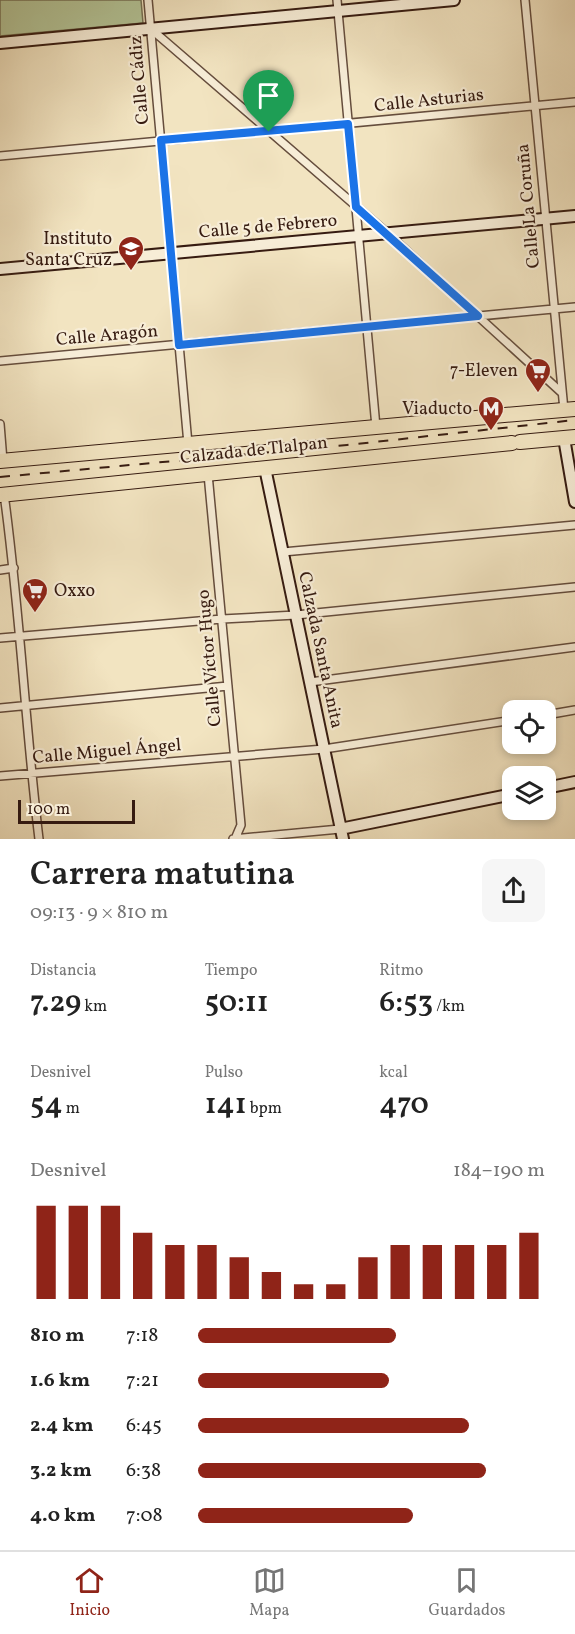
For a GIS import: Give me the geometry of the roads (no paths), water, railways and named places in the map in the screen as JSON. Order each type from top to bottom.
[{"type":"highway","name":"Calzada de Tlalpan","points":[[2,461],[569,410]]},
{"type":"highway","name":"Calzada de Tlalpan","points":[[2,494],[569,438]]},
{"type":"street","name":"Calle Cádiz","points":[[148,0],[188,444]]},
{"type":"street","points":[[0,43],[151,29],[338,5],[454,0]]},
{"type":"street","name":"Calle La Coruña","points":[[525,0],[561,393],[569,410]]},
{"type":"street","points":[[338,5],[376,427]]},
{"type":"street","points":[[151,29],[386,232],[561,393]]},
{"type":"street","name":"Calle Asturias","points":[[0,156],[575,102]]},
{"type":"street","name":"Calle 5 de Febrero","points":[[0,269],[575,216]]},
{"type":"street","name":"Calle Aragón","points":[[0,361],[575,307]]},
{"type":"street","points":[[0,424],[2,461]]},
{"type":"street","points":[[569,438],[575,502]]},
{"type":"street","name":"Calzada Santa Anita","points":[[265,468],[341,834]]},
{"type":"street","name":"Calle Víctor Hugo","points":[[208,474],[241,825],[234,839]]},
{"type":"street","points":[[2,494],[14,568],[31,773],[39,839]]},
{"type":"street","points":[[283,552],[575,525]]},
{"type":"street","points":[[0,570],[14,568]]},
{"type":"street","points":[[0,638],[296,615],[575,587]]},
{"type":"street","points":[[310,682],[575,648]]},
{"type":"street","points":[[0,708],[228,686]]},
{"type":"street","points":[[556,714],[575,711]]},
{"type":"street","name":"Calle Miguel Ángel","points":[[0,777],[324,748],[502,722]]},
{"type":"street","points":[[556,786],[575,782]]},
{"type":"street","points":[[234,839],[341,834],[502,797]]},
{"type":"railway","points":[[0,477],[347,445],[575,420]]},
{"type":"place","name":"Instituto Santa Cruz","points":[[131,272]]},
{"type":"place","name":"7-Eleven","points":[[538,394]]},
{"type":"place","name":"Viaducto","points":[[491,432]]},
{"type":"place","name":"Oxxo","points":[[35,614]]}]
